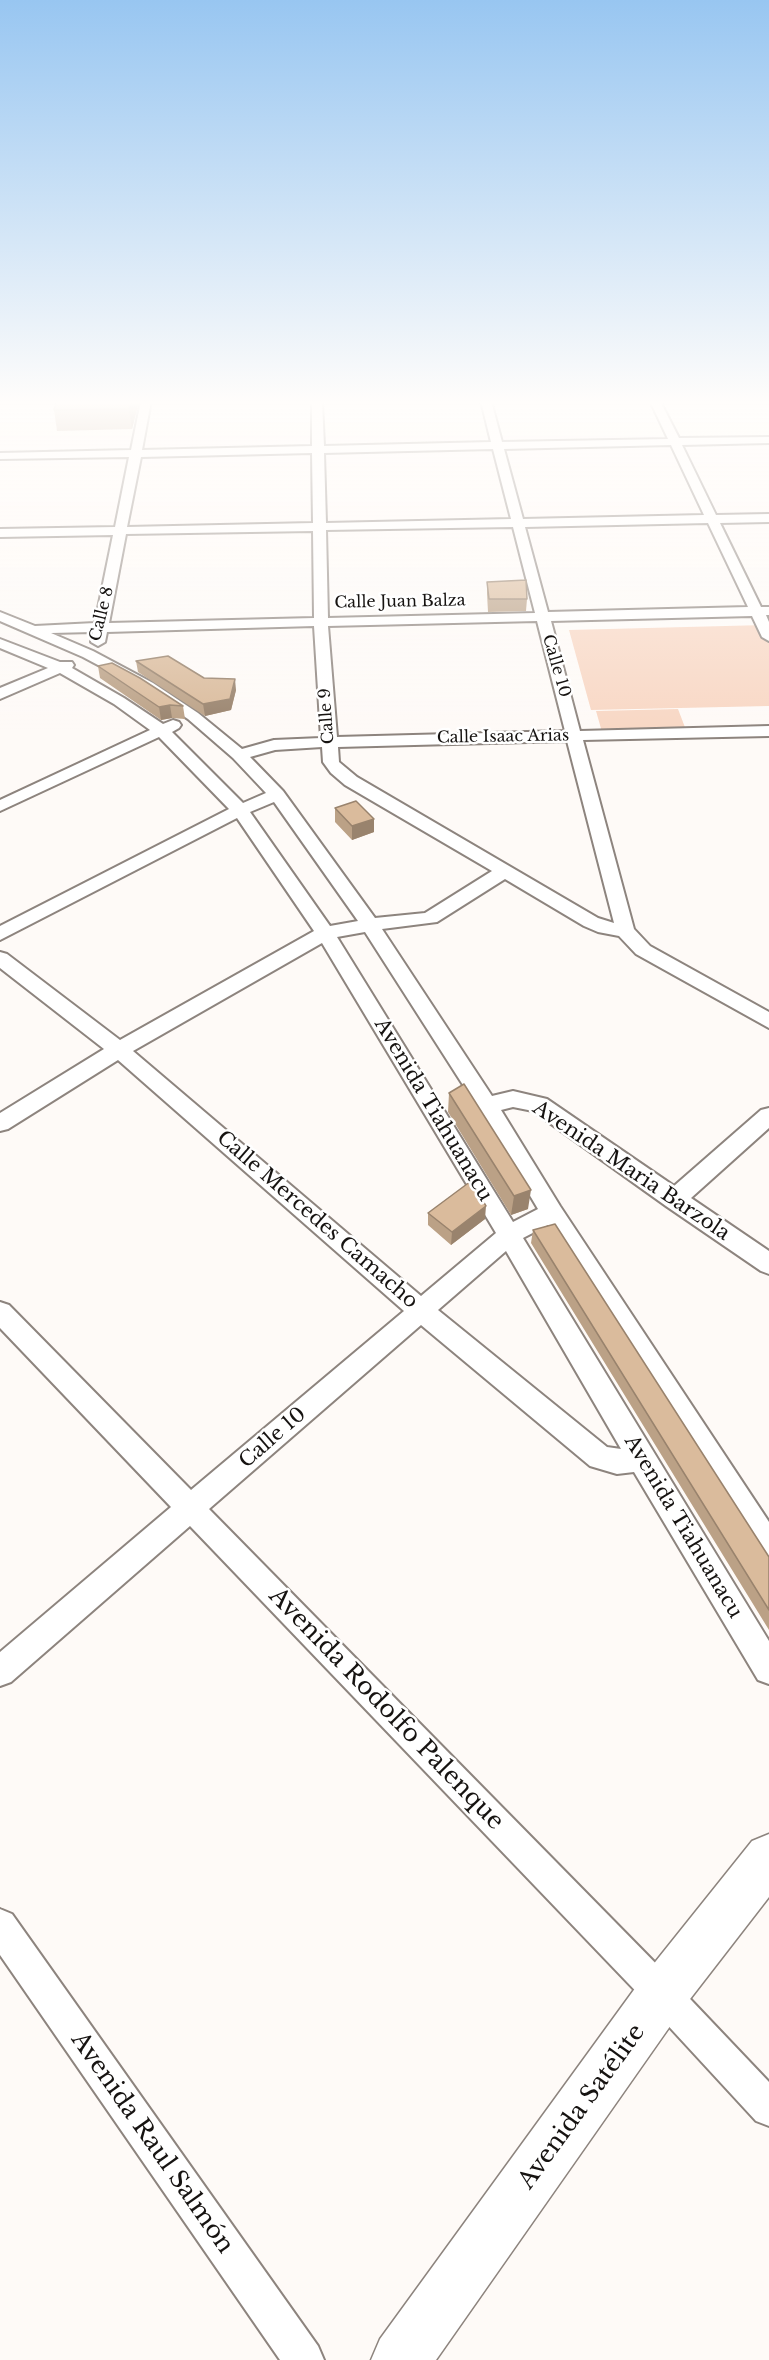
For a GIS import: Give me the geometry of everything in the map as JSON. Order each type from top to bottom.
[{"type":"main road","name":"Avenida Satélite","points":[[400,2360],[662,1994],[769,1858]]},
{"type":"street","name":"Calle 8","points":[[0,694],[61,668],[88,654],[95,647],[125,511]]},
{"type":"street","name":"Calle 9","points":[[319,511],[321,621],[331,762],[351,781],[591,922],[605,928],[625,931]]},
{"type":"street","name":"Calle 10","points":[[517,511],[542,617],[625,931]]},
{"type":"street","points":[[708,511],[763,612],[769,638]]},
{"type":"street","points":[[0,533],[769,518]]},
{"type":"street","name":"Calle Juan Balza","points":[[33,629],[763,612]]},
{"type":"street","points":[[0,616],[88,654],[148,686],[193,716],[238,755],[276,795],[370,925],[487,1105],[552,1212],[769,1546]]},
{"type":"street","name":"Avenida Tiahuanacu","points":[[0,643],[61,668],[119,701],[162,730],[240,810],[325,933],[769,1669]]},
{"type":"street","points":[[0,806],[193,716]]},
{"type":"street","name":"Calle Isaac Arias","points":[[238,755],[274,745],[328,742],[769,731]]},
{"type":"street","points":[[0,934],[240,810],[276,795]]},
{"type":"street","points":[[0,1123],[119,1050],[325,933],[430,918],[505,871]]},
{"type":"street","points":[[625,931],[644,950],[769,1021]]},
{"type":"street","name":"Calle Mercedes Camacho","points":[[0,958],[119,1050],[421,1311],[599,1456],[617,1462],[641,1459]]},
{"type":"street","name":"Avenida Maria Barzola","points":[[487,1105],[513,1099],[539,1104],[769,1264]]},
{"type":"street","points":[[674,1200],[769,1116]]},
{"type":"street","name":"Calle 10","points":[[0,1671],[509,1235],[552,1212]]},
{"type":"street","name":"Avenida Rodolfo Palenque","points":[[0,1312],[662,1994],[769,2108]]},
{"type":"street","name":"Avenida Raul Salmón","points":[[0,1926],[304,2360]]},
{"type":"shaded area","points":[[765,625],[769,633],[769,706],[591,710],[569,630]]},
{"type":"shaded area","points":[[678,709],[686,730],[602,732],[596,711]]},
{"type":"building","points":[[526,580],[527,599],[489,599],[487,582]]},
{"type":"building","points":[[168,656],[204,678],[235,679],[230,699],[203,704],[136,661]]},
{"type":"building","points":[[112,663],[183,706],[159,707],[98,666]]},
{"type":"building","points":[[356,801],[374,819],[352,826],[335,808]]},
{"type":"building","points":[[464,1084],[531,1190],[514,1196],[449,1093]]},
{"type":"building","points":[[471,1181],[486,1206],[452,1232],[428,1213]]},
{"type":"building","points":[[555,1224],[769,1557],[769,1610],[533,1230]]}]
